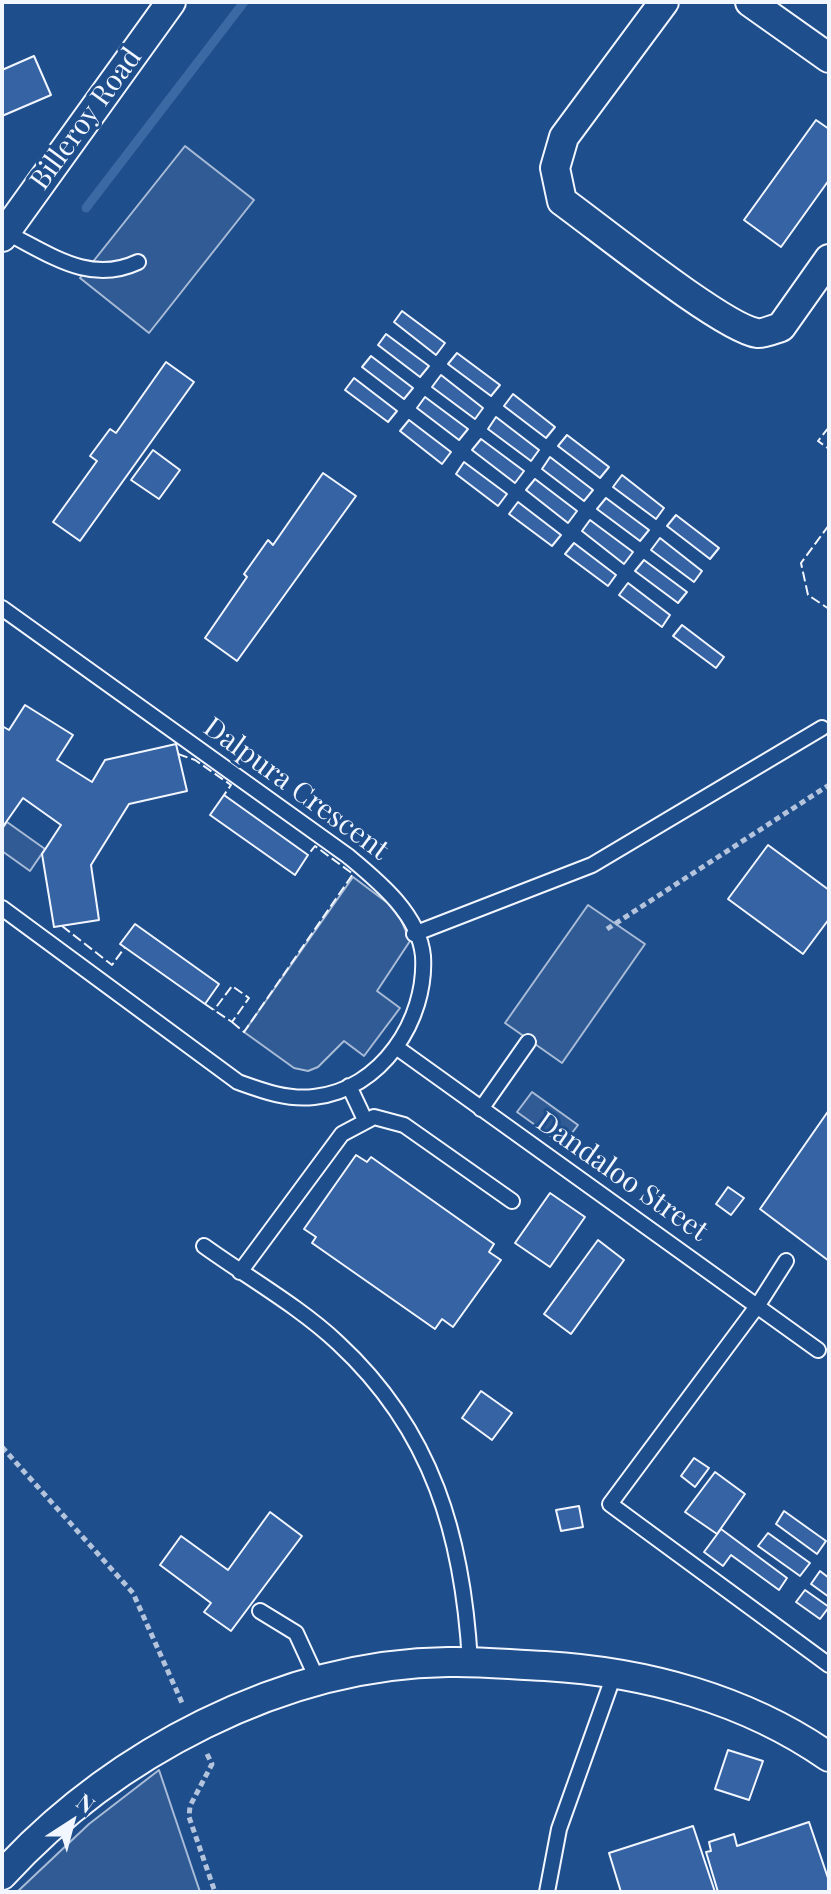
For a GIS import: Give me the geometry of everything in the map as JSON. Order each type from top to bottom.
[{"type":"street","name":"Billeroy Road","points":[[4,234],[171,2]]},
{"type":"street","points":[[664,2],[564,137],[555,168],[562,201],[705,304],[734,323],[758,333],[781,327],[829,259]]},
{"type":"street","points":[[750,2],[829,58]]},
{"type":"street","points":[[2,1875],[15,1847],[154,1749],[243,1707],[319,1683],[387,1668],[470,1662],[579,1666],[615,1672],[709,1696],[754,1715],[829,1757]]},
{"type":"lane","points":[[4,234],[92,272],[117,272],[138,262]]},
{"type":"lane","name":"Dalpura Crescent","points":[[2,608],[348,856],[387,889],[407,916],[423,955],[419,996],[412,1025],[381,1065],[349,1086],[316,1097],[278,1096],[238,1082],[2,908]]},
{"type":"lane","points":[[414,934],[592,865],[822,728]]},
{"type":"lane","points":[[481,1109],[528,1042]]},
{"type":"lane","name":"Dandaloo Street","points":[[396,1047],[818,1350]]},
{"type":"lane","points":[[349,1086],[365,1120]]},
{"type":"lane","points":[[240,1272],[342,1134],[374,1117],[404,1125],[512,1201]]},
{"type":"lane","points":[[204,1246],[337,1341],[382,1388],[410,1427],[456,1546],[466,1591],[470,1662]]},
{"type":"lane","points":[[786,1261],[758,1305],[610,1504],[829,1665]]},
{"type":"lane","points":[[260,1611],[296,1633],[319,1683]]},
{"type":"lane","points":[[547,1892],[559,1829],[615,1672]]},
{"type":"path","points":[[607,929],[829,785]]},
{"type":"path","points":[[2,1447],[133,1593],[212,1764],[190,1806],[189,1817],[215,1892]]},
{"type":"shaded area","points":[[185,146],[254,200],[149,333],[80,278]]},
{"type":"shaded area","points":[[7,822],[45,849],[30,871],[2,851],[2,829]]},
{"type":"shaded area","points":[[353,877],[397,910],[410,941],[377,991],[400,1008],[364,1056],[344,1041],[318,1067],[308,1071],[294,1068],[244,1032]]},
{"type":"shaded area","points":[[588,905],[645,944],[562,1063],[505,1023]]},
{"type":"shaded area","points":[[532,1092],[578,1125],[563,1145],[517,1112]]},
{"type":"shaded area","points":[[159,1770],[200,1892],[17,1892],[89,1824]]},
{"type":"building","points":[[34,56],[51,95],[2,116],[2,70]]},
{"type":"building","points":[[816,120],[829,129],[829,180],[781,247],[744,220]]},
{"type":"building","points":[[402,311],[445,343],[436,355],[394,322]]},
{"type":"building","points":[[386,334],[429,366],[420,377],[378,345]]},
{"type":"building","points":[[457,353],[500,385],[491,396],[448,364]]},
{"type":"building","points":[[371,356],[413,388],[404,399],[362,367]]},
{"type":"building","points":[[166,362],[194,382],[80,541],[53,522],[97,461],[90,456],[110,429],[116,433]]},
{"type":"building","points":[[441,375],[483,408],[475,419],[432,387]]},
{"type":"building","points":[[354,378],[397,411],[388,422],[345,390]]},
{"type":"building","points":[[513,394],[555,427],[546,438],[504,406]]},
{"type":"building","points":[[425,397],[468,429],[459,440],[417,408]]},
{"type":"building","points":[[496,417],[539,450],[531,461],[488,429]]},
{"type":"building","points":[[409,420],[451,452],[442,464],[400,431]]},
{"type":"building","points":[[567,435],[609,467],[600,478],[558,446]]},
{"type":"building","points":[[481,439],[524,471],[515,483],[472,450]]},
{"type":"building","points":[[153,450],[180,470],[159,499],[131,480]]},
{"type":"building","points":[[550,457],[593,490],[584,501],[542,469]]},
{"type":"building","points":[[464,462],[507,494],[498,506],[456,474]]},
{"type":"building","points":[[323,473],[356,496],[237,661],[205,638],[268,540],[273,545]]},
{"type":"building","points":[[622,475],[664,508],[656,519],[613,487]]},
{"type":"building","points":[[535,479],[577,511],[568,523],[526,490]]},
{"type":"building","points":[[606,498],[649,530],[640,541],[597,509]]},
{"type":"building","points":[[518,502],[561,535],[552,546],[509,514]]},
{"type":"building","points":[[676,515],[719,548],[710,559],[667,526]]},
{"type":"building","points":[[590,520],[633,552],[624,564],[582,531]]},
{"type":"building","points":[[660,538],[702,571],[694,582],[651,550]]},
{"type":"building","points":[[574,543],[616,575],[608,586],[565,554]]},
{"type":"building","points":[[644,560],[687,592],[678,603],[635,571]]},
{"type":"building","points":[[628,583],[670,615],[662,627],[619,595]]},
{"type":"building","points":[[682,625],[724,657],[716,668],[673,636]]},
{"type":"building","points":[[25,705],[73,735],[57,760],[92,782],[105,760],[176,744],[187,791],[129,804],[91,865],[99,920],[54,927],[42,854],[61,825],[23,798],[2,828],[2,726],[9,730]]},
{"type":"building","points":[[224,795],[308,855],[295,875],[210,815]]},
{"type":"building","points":[[768,845],[829,890],[829,919],[803,954],[728,899]]},
{"type":"building","points":[[135,924],[219,984],[205,1004],[120,944]]},
{"type":"building","points":[[829,1110],[829,1261],[760,1209]]},
{"type":"building","points":[[356,1155],[367,1162],[371,1157],[494,1244],[489,1252],[501,1260],[453,1327],[442,1319],[435,1329],[312,1243],[316,1237],[304,1229]]},
{"type":"building","points":[[728,1187],[744,1198],[731,1215],[716,1204]]},
{"type":"building","points":[[550,1193],[585,1217],[550,1267],[515,1243]]},
{"type":"building","points":[[598,1240],[624,1260],[571,1334],[544,1314]]},
{"type":"building","points":[[481,1391],[512,1413],[492,1440],[462,1418]]},
{"type":"building","points":[[694,1458],[709,1468],[695,1487],[681,1476]]},
{"type":"building","points":[[715,1472],[745,1494],[717,1534],[685,1512]]},
{"type":"building","points":[[579,1506],[583,1527],[561,1531],[556,1510]]},
{"type":"building","points":[[784,1511],[826,1541],[817,1554],[776,1524]]},
{"type":"building","points":[[270,1512],[302,1536],[231,1631],[204,1612],[211,1603],[160,1565],[181,1536],[228,1570]]},
{"type":"building","points":[[721,1529],[787,1578],[779,1590],[731,1555],[723,1566],[704,1552]]},
{"type":"building","points":[[768,1533],[810,1563],[800,1576],[758,1546]]},
{"type":"building","points":[[820,1571],[829,1578],[829,1597],[811,1584]]},
{"type":"building","points":[[805,1590],[829,1607],[820,1619],[796,1602]]},
{"type":"building","points":[[728,1750],[763,1761],[749,1800],[715,1789]]},
{"type":"building","points":[[809,1822],[829,1881],[829,1892],[718,1892],[706,1852],[711,1851],[709,1842],[734,1834],[737,1846]]},
{"type":"building","points":[[693,1826],[715,1892],[621,1892],[609,1853]]},
{"type":"waterway","points":[[86,208],[244,2]]},
{"type":"fence","points":[[829,427],[818,441],[829,449]]},
{"type":"fence","points":[[829,525],[801,563],[808,595],[829,609]]},
{"type":"fence","points":[[178,754],[195,760],[231,785],[224,795]]},
{"type":"fence","points":[[232,1022],[244,1032],[353,874],[315,846],[308,855]]},
{"type":"fence","points":[[62,926],[112,965],[125,947]]},
{"type":"fence","points":[[205,1004],[232,1022],[249,998],[232,986],[214,1010]]}]
